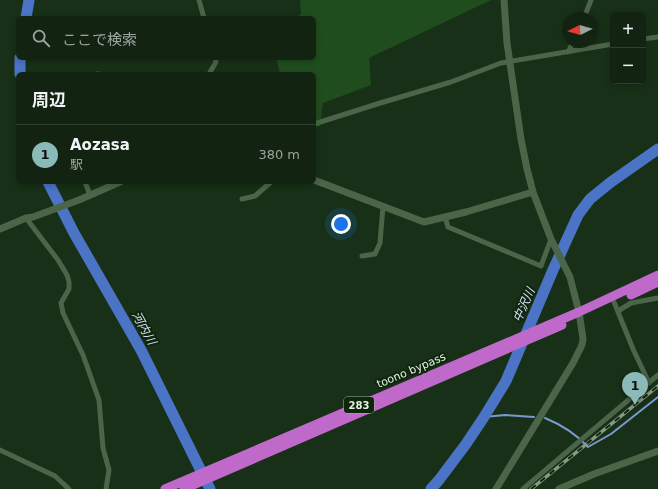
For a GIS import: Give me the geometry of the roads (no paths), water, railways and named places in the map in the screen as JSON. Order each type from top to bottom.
[{"type":"highway","name":"283","points":[[580,315],[658,275]]},
{"type":"highway","name":"283","points":[[580,315],[616,307],[658,282]]},
{"type":"highway","name":"toono bypass","points":[[272,447],[505,350],[539,332],[580,315]]},
{"type":"highway","name":"toono bypass","points":[[165,489],[210,474],[510,340],[539,332]]},
{"type":"highway","name":"toono bypass","points":[[184,489],[210,474]]},
{"type":"street","points":[[199,0],[203,16]]},
{"type":"street","points":[[496,489],[573,363],[582,345],[583,339],[580,315],[570,277],[551,239],[533,192],[521,139],[510,60],[504,0]]},
{"type":"street","points":[[586,12],[591,0]]},
{"type":"street","points":[[646,39],[658,37]]},
{"type":"street","points":[[316,123],[450,82],[510,60],[610,45]]},
{"type":"street","points":[[568,52],[570,48]]},
{"type":"street","points":[[210,72],[216,62],[216,60]]},
{"type":"street","points":[[316,181],[424,222],[533,192]]},
{"type":"street","points":[[86,184],[90,195]]},
{"type":"street","points":[[0,229],[79,200],[115,184]]},
{"type":"street","points":[[242,199],[255,196],[269,184]]},
{"type":"street","points":[[362,256],[375,254],[380,243],[383,206]]},
{"type":"street","points":[[30,217],[67,274],[69,289],[61,303],[63,313],[83,355],[99,400],[104,448],[109,470],[106,489]]},
{"type":"street","points":[[445,217],[448,227],[541,266],[551,239]]},
{"type":"street","points":[[649,383],[632,349],[616,307],[658,298]]},
{"type":"street","points":[[523,489],[658,375]]},
{"type":"street","points":[[0,450],[55,476],[69,489]]},
{"type":"street","points":[[559,489],[594,474],[658,451]]},
{"type":"waterway","name":"河内川","points":[[26,16],[29,0]]},
{"type":"waterway","name":"河内川","points":[[20,60],[20,72]]},
{"type":"waterway","name":"中沢川","points":[[431,489],[466,444],[506,381],[578,215],[590,199],[611,182],[658,149]]},
{"type":"waterway","name":"河内川","points":[[49,184],[74,233],[141,350],[210,489]]},
{"type":"waterway","points":[[545,418],[568,430],[588,447],[611,434],[658,397]]},
{"type":"waterway","points":[[484,417],[505,415],[534,417]]},
{"type":"railway","points":[[531,489],[658,386]]},
{"type":"place","name":"Aozasa","points":[[635,405]]}]
